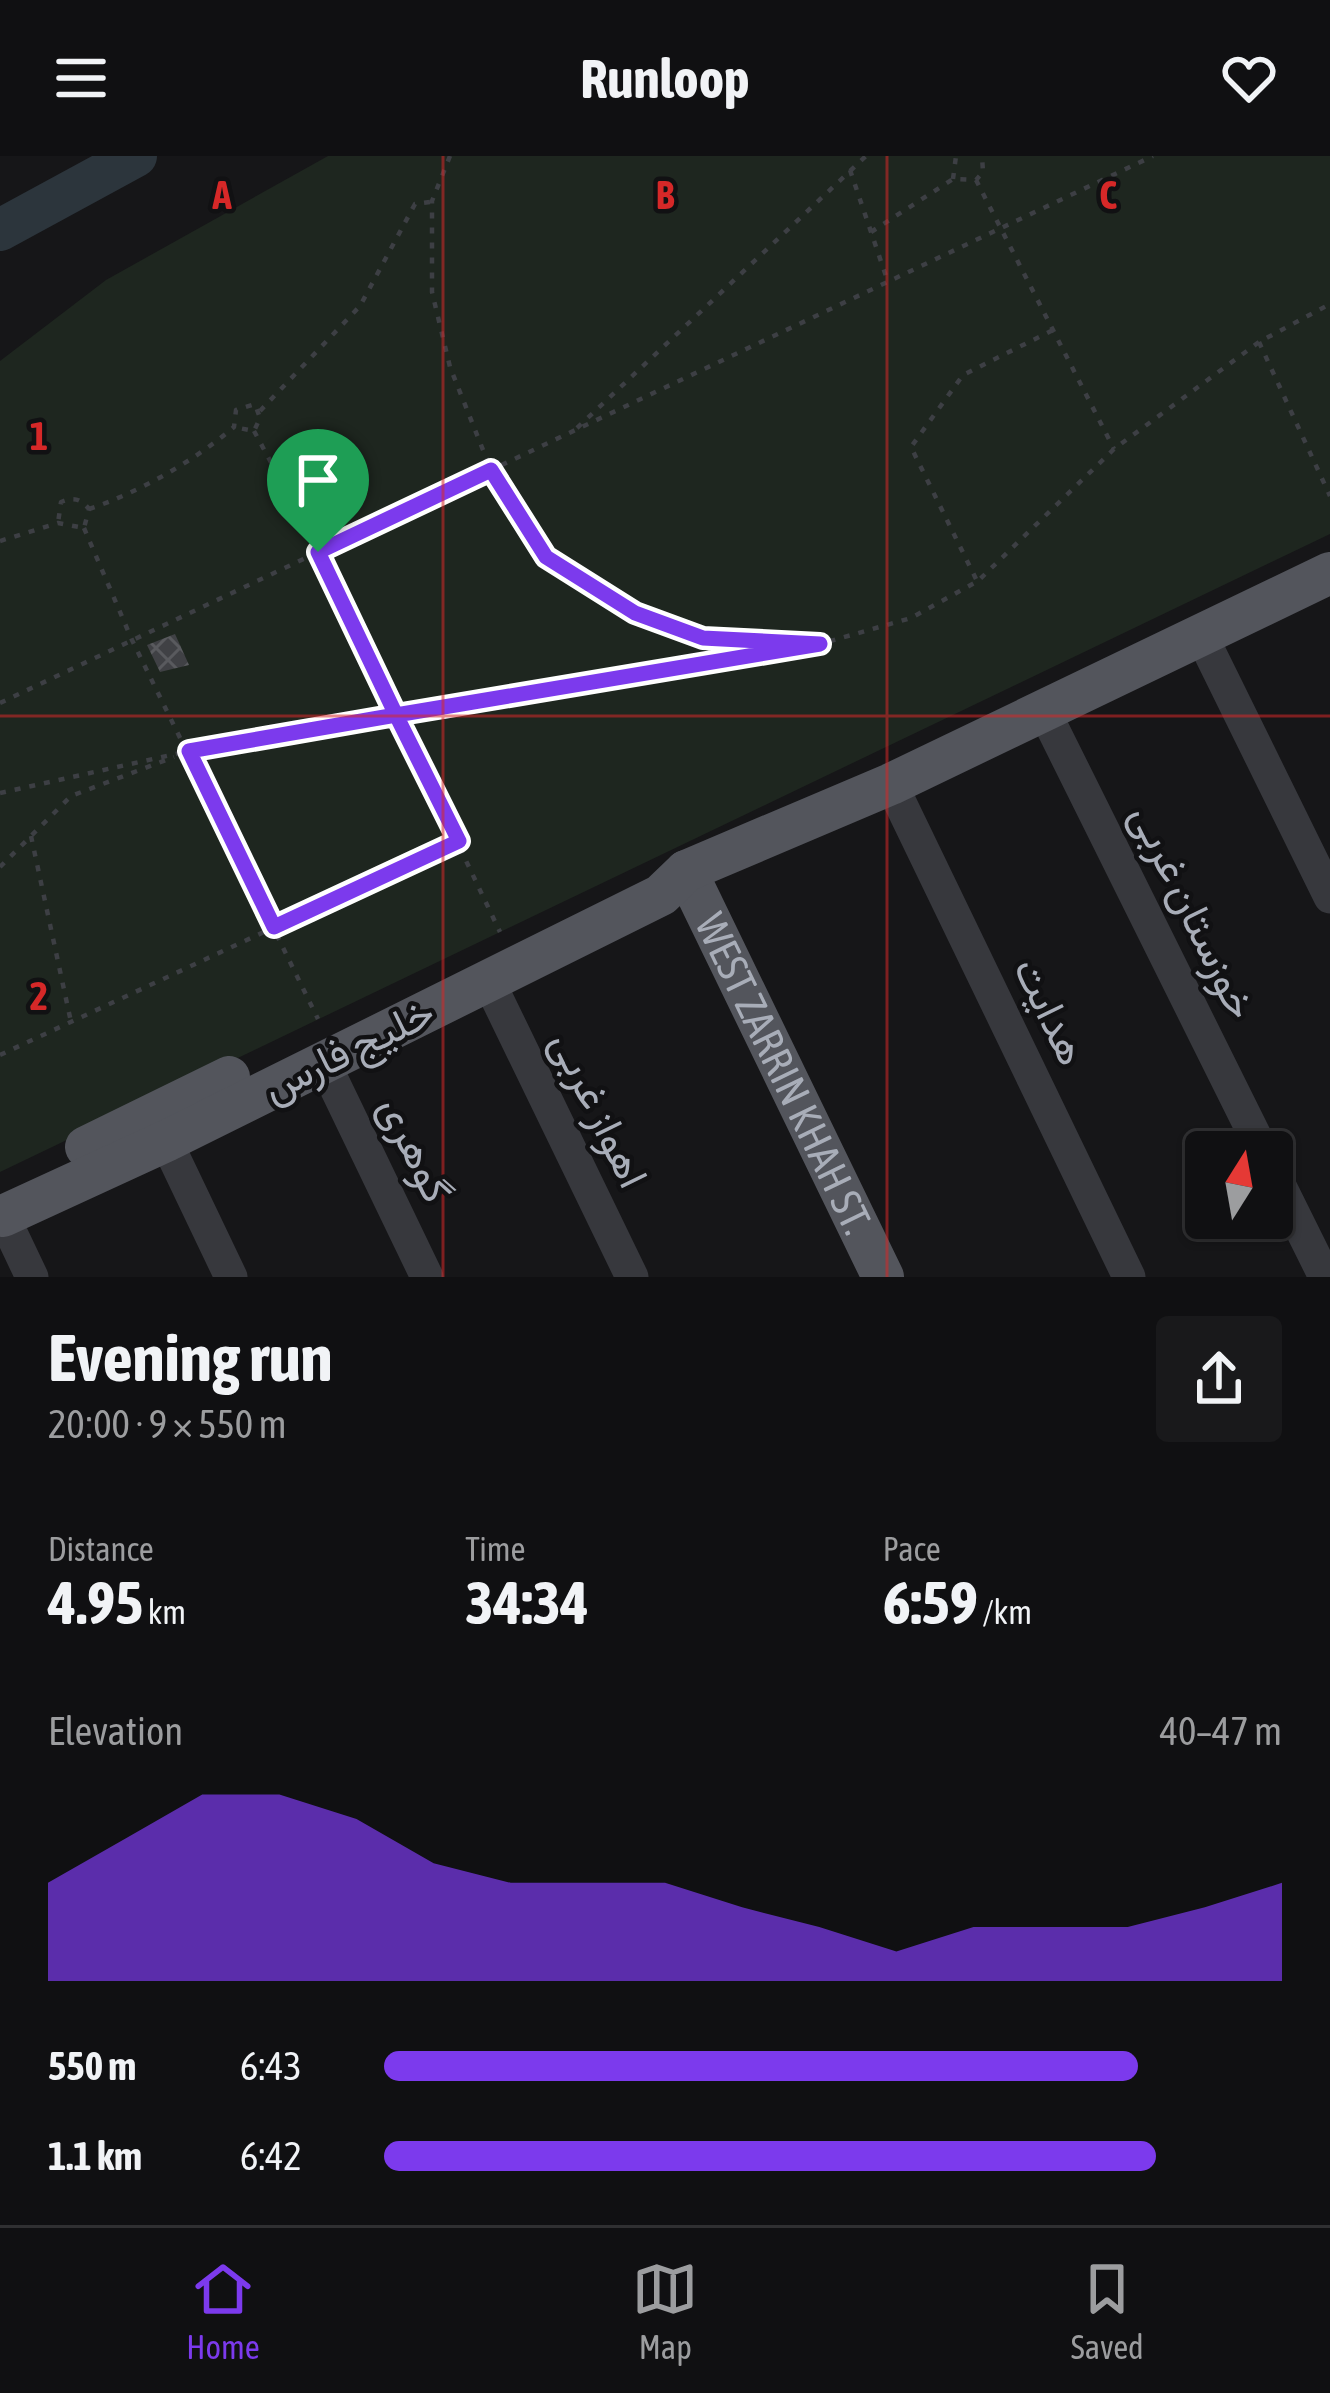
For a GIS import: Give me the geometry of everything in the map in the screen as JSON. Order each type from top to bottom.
[{"type":"main road","name":"خلیج فارس","points":[[2,1203],[646,872],[686,871],[891,784],[1330,573]]},
{"type":"main road","name":"خلیج فارس","points":[[2,1203],[166,1141],[321,1040],[488,980],[662,895],[686,871]]},
{"type":"main road","name":"WEST ZARRIN KHAH ST.","points":[[686,871],[883,1277]]},
{"type":"street","points":[[1201,635],[1330,897]]},
{"type":"street","name":"خوزستان غربی","points":[[1044,711],[1253,1131]]},
{"type":"street","name":"هدایت","points":[[891,784],[1129,1277]]},
{"type":"street","name":"اهواز غربی","points":[[488,980],[632,1277]]},
{"type":"street","name":"گوهری","points":[[321,1040],[428,1277]]},
{"type":"street","points":[[166,1141],[231,1277]]},
{"type":"street","points":[[2,1203],[32,1277]]},
{"type":"street","points":[[1293,1212],[1325,1277]]},
{"type":"path","points":[[450,156],[432,201],[432,292],[450,367],[491,470],[546,557],[635,613],[703,638],[820,644]]},
{"type":"path","points":[[573,431],[866,156]]},
{"type":"path","points":[[952,179],[956,156]]},
{"type":"path","points":[[0,703],[1153,156]]},
{"type":"path","points":[[976,180],[983,172],[984,157]]},
{"type":"path","points":[[850,170],[888,282]]},
{"type":"path","points":[[871,232],[952,179],[976,180]]},
{"type":"path","points":[[976,180],[1114,449]]},
{"type":"path","points":[[432,201],[415,204],[360,306],[260,410],[254,431],[318,552],[500,932]]},
{"type":"path","points":[[0,793],[189,751],[820,644],[911,618],[978,581],[1114,449],[1259,342],[1330,304]]},
{"type":"path","points":[[978,581],[911,447],[963,376],[1053,331]]},
{"type":"path","points":[[1259,342],[1330,496]]},
{"type":"path","points":[[235,427],[236,410],[255,404],[260,410]]},
{"type":"path","points":[[89,508],[133,492],[235,427],[254,431]]},
{"type":"path","points":[[58,523],[61,502],[70,498],[89,508]]},
{"type":"path","points":[[89,508],[84,528],[132,640],[274,927],[321,1040]]},
{"type":"path","points":[[0,541],[58,523],[84,528]]},
{"type":"path","points":[[0,867],[71,796],[189,751]]},
{"type":"path","points":[[31,836],[71,1022]]},
{"type":"path","points":[[0,1055],[459,841]]},
{"type":"shaded area","points":[[328,156],[1330,156],[1330,534],[0,1172],[0,361],[106,280]]},
{"type":"building","points":[[175,634],[189,665],[160,672],[147,645]]},
{"type":"waterway","points":[[0,230],[136,156]]},
{"type":"route","points":[[318,552],[396,715],[189,751],[274,927],[459,841],[396,715],[820,644],[703,638],[635,613],[546,557],[491,470],[318,552]]}]
